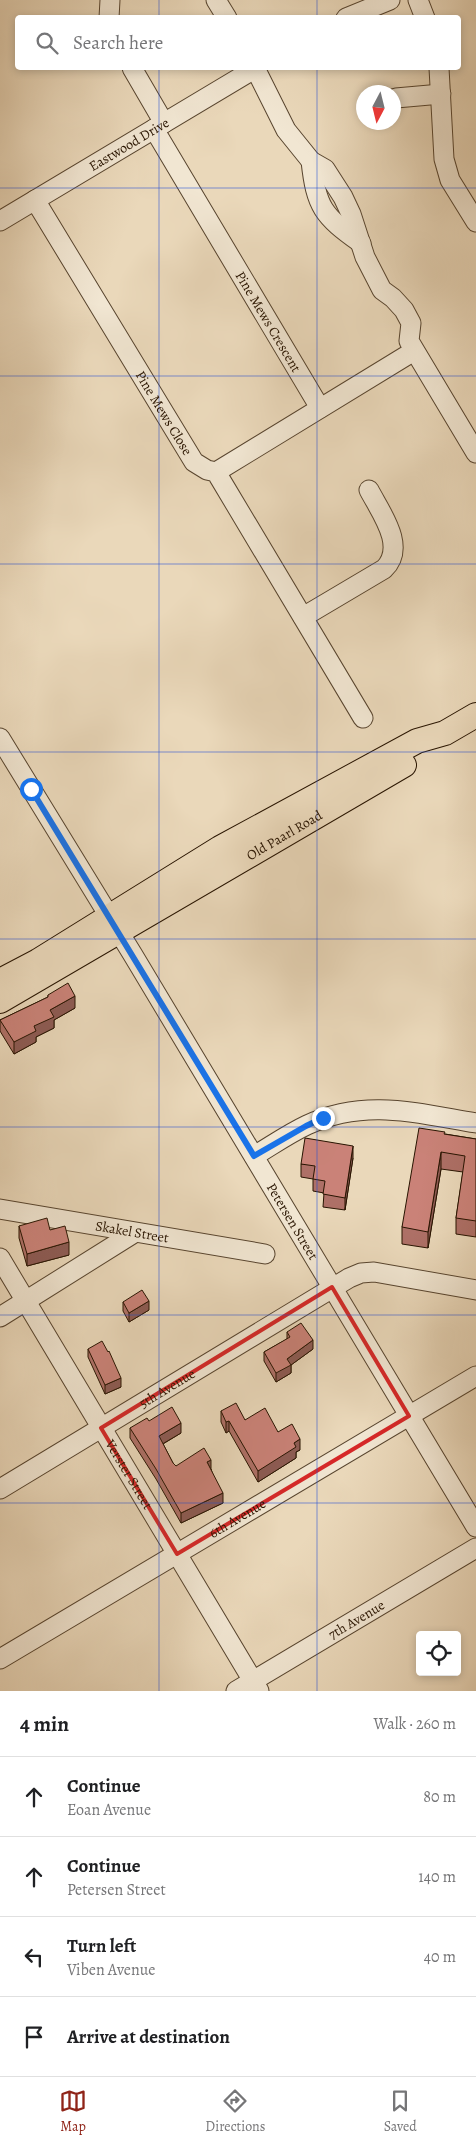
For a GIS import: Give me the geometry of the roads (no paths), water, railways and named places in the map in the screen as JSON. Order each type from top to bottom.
[{"type":"main road","name":"Old Paarl Road","points":[[113,924],[220,848],[417,740],[445,733],[476,715]]},
{"type":"main road","points":[[0,981],[113,924]]},
{"type":"main road","points":[[0,1001],[113,924]]},
{"type":"street","points":[[109,15],[110,0]]},
{"type":"street","points":[[216,0],[224,15]]},
{"type":"street","points":[[353,15],[390,0]]},
{"type":"street","points":[[418,0],[424,15]]},
{"type":"street","name":"Pine Mews Crescent","points":[[133,70],[159,126],[320,408]]},
{"type":"street","name":"Eastwood Drive","points":[[0,221],[253,70]]},
{"type":"street","points":[[257,70],[286,130],[311,160],[326,169],[343,197],[365,257],[382,290],[404,310],[411,323],[409,341],[476,453]]},
{"type":"street","points":[[439,70],[443,147],[447,170],[476,222]]},
{"type":"street","points":[[401,98],[440,94]]},
{"type":"street","points":[[311,160],[314,188],[324,210],[334,224],[361,243]]},
{"type":"street","points":[[324,210],[343,197]]},
{"type":"street","name":"Pine Mews Close","points":[[35,200],[194,462],[207,470],[216,472]]},
{"type":"street","points":[[363,718],[216,472],[414,350]]},
{"type":"street","points":[[303,617],[384,569],[392,559],[394,546],[391,535],[369,490]]},
{"type":"street","name":"Petersen Street","points":[[0,738],[133,954],[476,1527]]},
{"type":"street","points":[[254,1156],[323,1118],[357,1110],[391,1108],[476,1123]]},
{"type":"street","name":"Skakel Street","points":[[0,1209],[265,1254]]},
{"type":"street","points":[[0,1316],[134,1233]]},
{"type":"street","name":"Verster Street","points":[[0,1258],[256,1686]]},
{"type":"street","points":[[332,1287],[362,1273],[374,1272],[476,1290]]},
{"type":"street","name":"5th Avenue","points":[[0,1488],[332,1287]]},
{"type":"street","name":"6th Avenue","points":[[0,1659],[476,1376]]},
{"type":"street","name":"7th Avenue","points":[[236,1691],[256,1686],[476,1548]]}]
